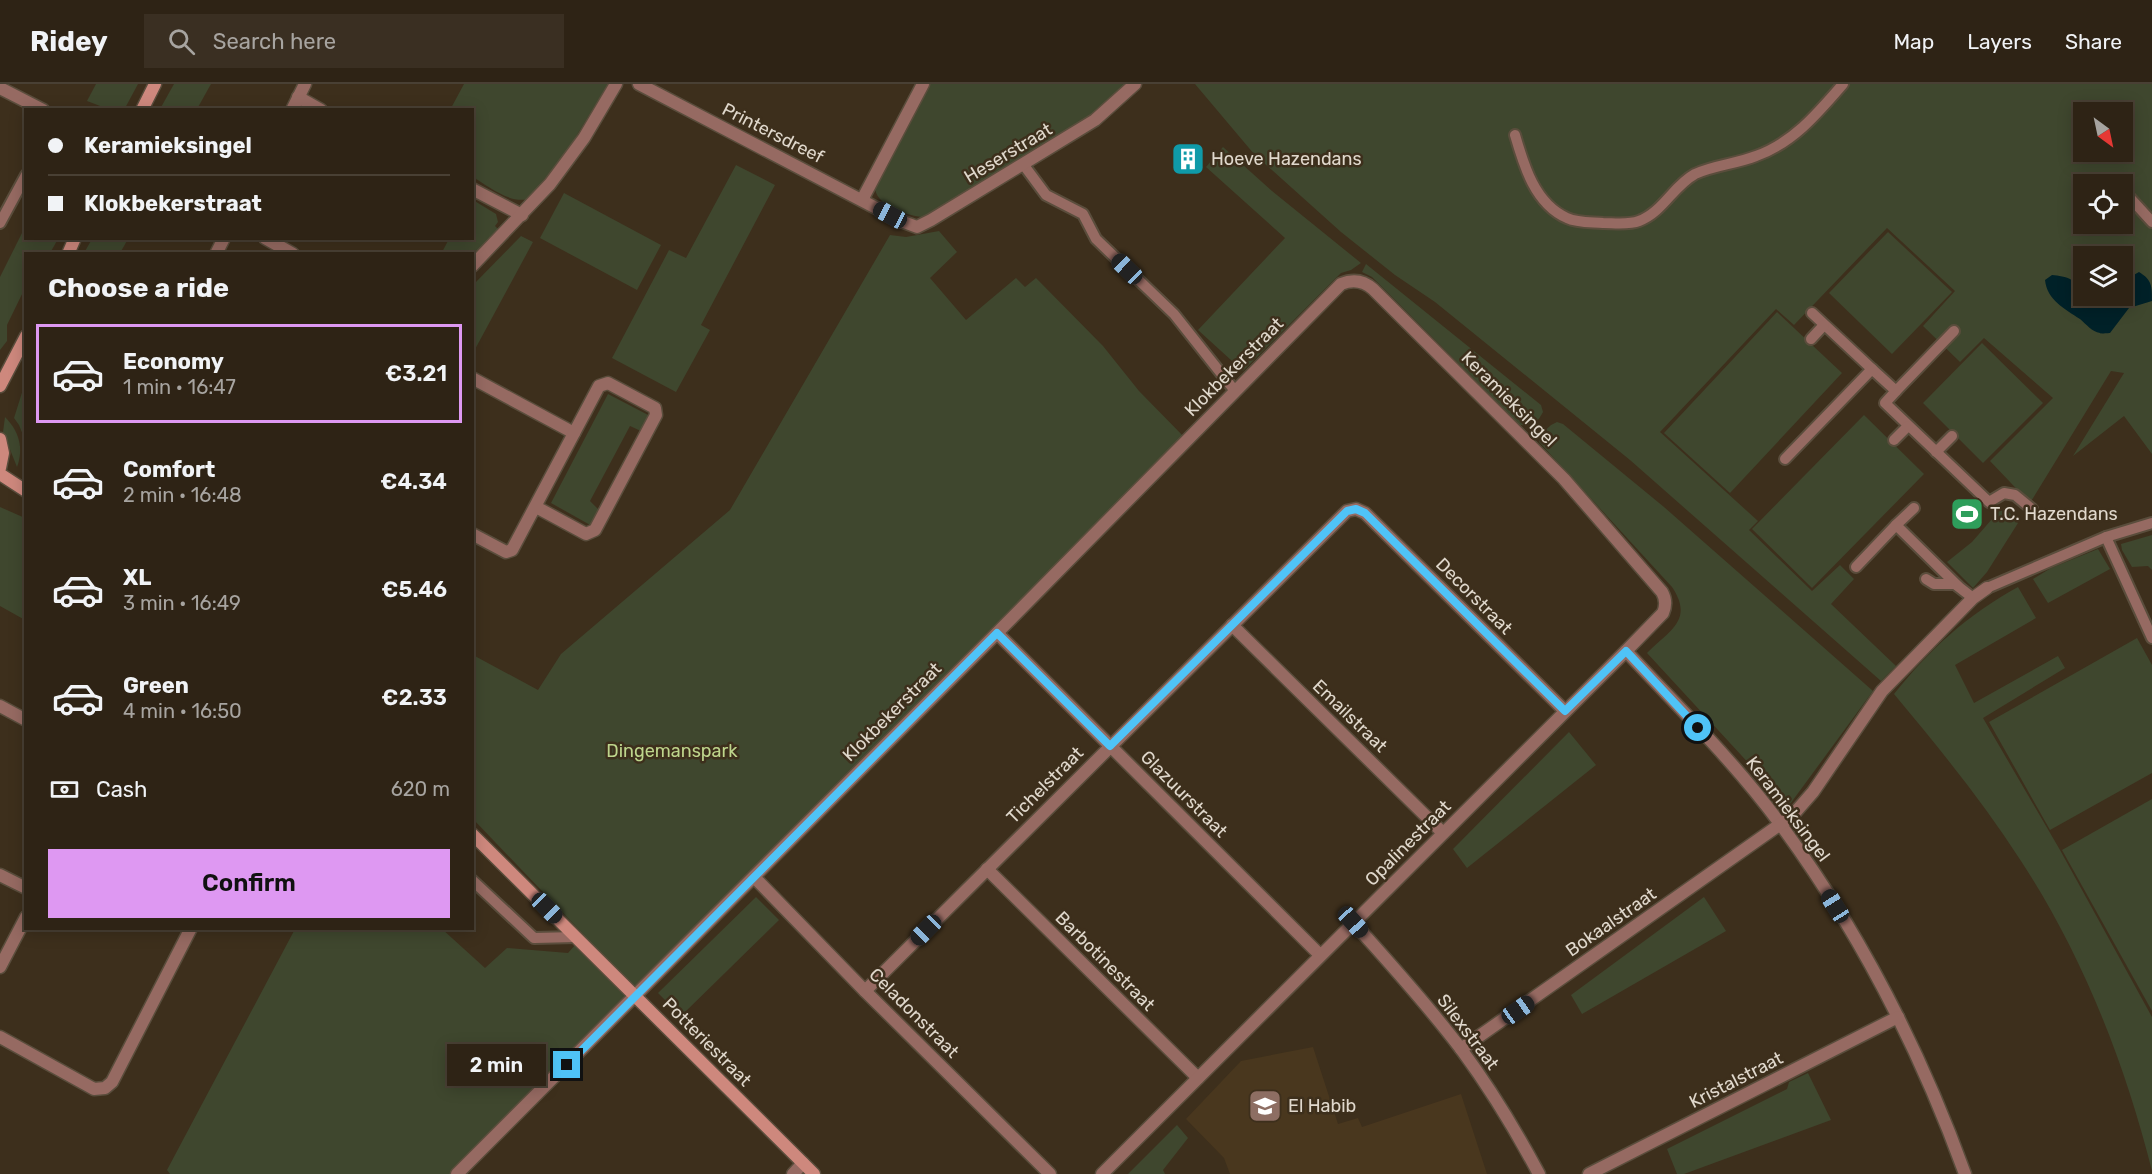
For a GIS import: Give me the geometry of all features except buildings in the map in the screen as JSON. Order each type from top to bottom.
[{"type":"street","points":[[143,108],[155,84]]},
{"type":"street","points":[[293,108],[305,84]]},
{"type":"street","points":[[474,264],[522,215],[568,162],[616,84]]},
{"type":"street","name":"Printersdreef","points":[[639,84],[890,215]]},
{"type":"street","points":[[862,200],[923,84]]},
{"type":"street","name":"Heserstraat","points":[[890,215],[910,225],[917,227],[924,225],[1095,120],[1135,84]]},
{"type":"street","points":[[0,88],[39,108]]},
{"type":"street","points":[[298,97],[317,108]]},
{"type":"street","points":[[474,190],[522,215]]},
{"type":"street","points":[[268,240],[290,252]]},
{"type":"street","name":"Klokbekerstraat","points":[[457,1174],[997,633],[1341,284],[1354,281]]},
{"type":"street","name":"Keramieksingel","points":[[1354,281],[1366,284],[1373,289],[1564,479],[1662,592],[1665,603],[1663,613]]},
{"type":"street","points":[[0,386],[24,340]]},
{"type":"street","points":[[474,379],[574,433]]},
{"type":"street","points":[[474,535],[506,552],[512,550],[599,386],[603,383],[608,383],[655,408],[656,415],[595,530],[586,534],[536,507]]},
{"type":"street","points":[[0,439],[3,453],[0,468]]},
{"type":"street","points":[[0,474],[24,490]]},
{"type":"street","name":"Tichelstraat","points":[[865,991],[1347,511],[1356,509]]},
{"type":"street","name":"Decorstraat","points":[[1356,509],[1365,513],[1565,711]]},
{"type":"street","name":"Bokaalstraat","points":[[1461,1049],[1792,816],[1813,792],[1882,691],[1973,598],[1988,588]]},
{"type":"street","name":"Opalinestraat","points":[[1102,1174],[1663,613]]},
{"type":"street","name":"Emailstraat","points":[[1232,625],[1443,833]]},
{"type":"street","name":"Glazuurstraat","points":[[997,633],[1320,955]]},
{"type":"street","name":"Keramieksingel","points":[[1626,651],[1725,756],[1780,824],[1835,906],[1898,1017],[1947,1127],[1965,1174]]},
{"type":"street","points":[[0,706],[24,719]]},
{"type":"street","name":"Potteriestraat","points":[[474,836],[814,1174]]},
{"type":"street","name":"Barbotinestraat","points":[[987,869],[1198,1078]]},
{"type":"street","points":[[0,875],[24,887]]},
{"type":"street","name":"Celadonstraat","points":[[754,877],[865,991],[1050,1174]]},
{"type":"street","points":[[0,967],[24,921]]},
{"type":"street","name":"Silexstraat","points":[[1353,922],[1461,1049],[1511,1123],[1539,1174]]},
{"type":"street","points":[[0,1037],[94,1089],[105,1088],[112,1082],[190,930]]},
{"type":"street","name":"Kristalstraat","points":[[1589,1174],[1898,1017]]},
{"type":"street","points":[[793,1174],[803,1163]]},
{"type":"lane","points":[[1515,135],[1524,167],[1534,186],[1552,209],[1568,219],[1593,222],[1638,222],[1655,212],[1673,191],[1691,176],[1709,168],[1756,156],[1778,146],[1797,133],[1843,84]]},
{"type":"lane","points":[[1023,164],[1046,195],[1083,214],[1096,239],[1174,315],[1235,391]]},
{"type":"lane","points":[[0,223],[24,179]]},
{"type":"lane","points":[[2133,201],[2152,222]]},
{"type":"lane","points":[[1812,313],[1896,391]]},
{"type":"lane","points":[[1811,339],[1824,325]]},
{"type":"lane","points":[[1954,331],[1885,403],[1989,502],[2004,493],[2015,495],[2032,509]]},
{"type":"lane","points":[[1785,459],[1872,369]]},
{"type":"lane","points":[[1894,440],[1908,426]]},
{"type":"lane","points":[[1936,452],[1952,436]]},
{"type":"lane","points":[[1856,567],[1914,508]]},
{"type":"lane","points":[[1988,588],[2106,537],[2152,523]]},
{"type":"lane","points":[[1896,525],[1973,598]]},
{"type":"lane","points":[[2106,537],[2152,638]]},
{"type":"lane","points":[[1926,579],[1934,584],[1958,586]]},
{"type":"lane","points":[[474,882],[534,938],[576,938]]},
{"type":"shaded area","name":"El Habib","points":[[1313,1047],[1338,1124],[1358,1118],[1362,1127],[1461,1094],[1487,1174],[1230,1174],[1224,1158],[1186,1119],[1241,1061]]},
{"type":"green space","points":[[96,84],[138,84],[125,108],[105,108],[87,101]]},
{"type":"green space","points":[[174,84],[211,84],[198,108],[161,108]]},
{"type":"green space","points":[[464,84],[608,84],[566,153],[528,199],[507,197],[474,178],[474,108],[451,108]]},
{"type":"green space","points":[[930,84],[1126,84],[1092,114],[929,218],[914,216],[889,206],[882,201],[875,189]]},
{"type":"green space","points":[[1195,84],[2152,84],[2152,454],[2124,416],[2073,456],[2124,373],[2111,371],[2030,503],[1990,461],[2053,398],[1984,338],[1960,362],[1923,326],[1955,291],[1887,228],[1794,325],[1776,309],[1660,432],[1758,521],[1749,530],[1812,591],[1840,565],[1854,579],[1831,604],[1896,666],[1881,681],[1630,460],[1435,302],[1395,275],[1341,232],[1254,154]]},
{"type":"green space","points":[[1223,147],[1272,191],[1361,263],[1341,273],[1243,371],[1198,330],[1285,238],[1206,167]]},
{"type":"green space","points":[[736,165],[775,185],[701,325],[710,330],[676,392],[612,358],[669,250],[686,258]]},
{"type":"green space","points":[[564,193],[661,245],[637,290],[540,238]]},
{"type":"green space","points":[[474,201],[496,214],[498,222],[495,226],[499,230],[474,256],[474,252],[442,252],[448,240],[474,240]]},
{"type":"green space","points":[[24,229],[24,240],[57,240],[51,252],[24,252],[24,290],[7,325],[7,341],[0,350],[0,277]]},
{"type":"green space","name":"Dingemanspark","points":[[939,231],[957,252],[930,278],[966,320],[1016,278],[1025,287],[1036,278],[1103,346],[1139,391],[1187,440],[456,1174],[170,1174],[167,1170],[294,930],[443,930],[485,968],[507,948],[568,953],[584,935],[474,820],[474,656],[538,690],[561,654],[730,510],[890,235],[906,237]]},
{"type":"green space","points":[[1888,232],[1952,292],[1892,354],[1829,293]]},
{"type":"green space","points":[[521,236],[533,242],[474,351],[474,284]]},
{"type":"green space","points":[[91,240],[127,240],[121,252],[85,252]]},
{"type":"green space","points":[[1366,264],[1541,405],[1543,412],[1537,421],[1531,425],[1520,425],[1372,277],[1362,272]]},
{"type":"green space","points":[[1777,312],[1842,373],[1730,493],[1664,433]]},
{"type":"green space","points":[[1982,343],[2043,403],[1983,463],[1923,403]]},
{"type":"green space","points":[[24,386],[24,438],[14,418]]},
{"type":"green space","points":[[608,394],[650,416],[643,432],[630,426],[590,501],[600,511],[592,526],[551,503]]},
{"type":"green space","points":[[1864,415],[1924,474],[1812,588],[1752,529]]},
{"type":"green space","points":[[5,417],[14,428],[19,440],[20,453],[17,467],[3,432]]},
{"type":"green space","points":[[1557,422],[1563,424],[1664,507],[1873,691],[1785,811],[1753,768],[1647,653],[1676,624],[1681,608],[1678,598],[1672,587],[1539,442],[1539,436]]},
{"type":"green space","points":[[0,507],[24,518],[24,619],[0,606]]},
{"type":"green space","points":[[2007,510],[2018,523],[1987,572],[1973,588],[1947,562],[1972,542],[1999,511]]},
{"type":"green space","points":[[2152,535],[2152,570],[2148,566],[2132,567],[2121,544]]},
{"type":"green space","points":[[2098,549],[2110,569],[2048,603],[2033,579],[2051,568]]},
{"type":"green space","points":[[2018,587],[2036,618],[1955,665],[1974,703],[2058,656],[2065,668],[1983,718],[2060,850],[2152,1017],[2152,1171],[2115,1050],[2082,971],[2063,933],[2021,861],[1976,796],[1894,694],[1921,662],[1950,634],[1982,609]]},
{"type":"green space","points":[[2137,638],[2152,665],[2152,773],[2050,830],[1989,722]]},
{"type":"green space","points":[[1569,732],[1596,765],[1467,868],[1453,849]]},
{"type":"green space","points":[[2152,799],[2152,1011],[2062,850]]},
{"type":"green space","points":[[756,897],[779,920],[681,1016],[658,993]]},
{"type":"green space","points":[[1704,897],[1726,931],[1582,1014],[1571,995]]},
{"type":"green space","points":[[1808,1073],[1831,1120],[1684,1174],[1677,1174],[1667,1149],[1787,1089],[1789,1082]]},
{"type":"green space","points":[[1177,1125],[1188,1138],[1163,1170],[1165,1174],[1128,1174]]},
{"type":"water","points":[[2139,272],[2147,278],[2152,291],[2152,301],[2129,308],[2110,333],[2094,331],[2063,308],[2049,293],[2045,280],[2052,275],[2062,276],[2073,281],[2073,306],[2133,306],[2133,275]]},
{"type":"place","name":"Hoeve Hazendans","points":[[1188,159]]},
{"type":"place","name":"T.C. Hazendans","points":[[1967,514]]},
{"type":"place","name":"El Habib","points":[[1265,1106]]},
{"type":"route","points":[[567,1065],[997,633],[1110,746],[1347,511],[1356,509],[1365,513],[1565,711],[1626,651],[1698,728]]}]
